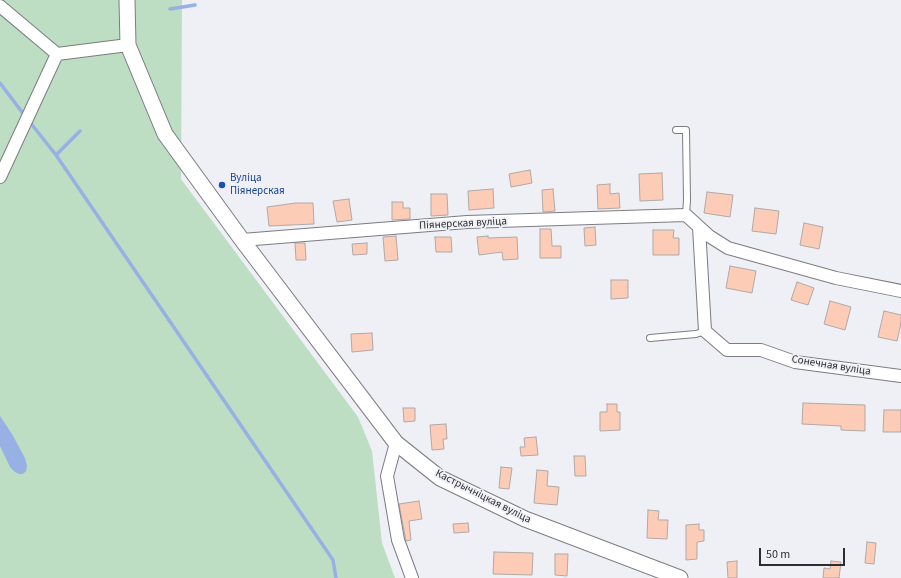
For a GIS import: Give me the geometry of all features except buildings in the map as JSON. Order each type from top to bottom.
[{"type":"street","points":[[0,6],[57,54],[128,45],[128,0]]},
{"type":"street","name":"Кастрычніцкая вуліца","points":[[128,45],[165,134],[242,240],[396,443],[440,478],[525,519],[680,578]]},
{"type":"street","points":[[0,177],[57,54]]},
{"type":"street","points":[[686,215],[709,236],[728,248],[836,278],[901,291]]},
{"type":"street","name":"Піянерская вуліца","points":[[242,240],[467,222],[686,215]]},
{"type":"street","points":[[698,227],[705,331]]},
{"type":"street","name":"Сонечная вуліца","points":[[705,331],[726,350],[761,350],[795,362],[901,376]]},
{"type":"street","points":[[396,443],[386,476],[398,540],[412,578]]},
{"type":"lane","points":[[676,130],[686,130],[686,215]]},
{"type":"lane","points":[[650,338],[696,334],[705,331]]},
{"type":"green space","points":[[0,0],[182,0],[181,179],[358,417],[372,451],[382,543],[395,578],[0,578]]},
{"type":"water","points":[[0,416],[25,458],[27,466],[26,471],[23,474],[15,472],[10,467],[0,446]]},
{"type":"waterway","points":[[170,9],[195,5]]},
{"type":"waterway","points":[[0,83],[25,116]]},
{"type":"waterway","points":[[29,121],[56,155],[333,560],[336,578]]},
{"type":"waterway","points":[[56,155],[80,131]]},
{"type":"place","name":"Вуліца Піянерская","points":[[222,185]]}]
